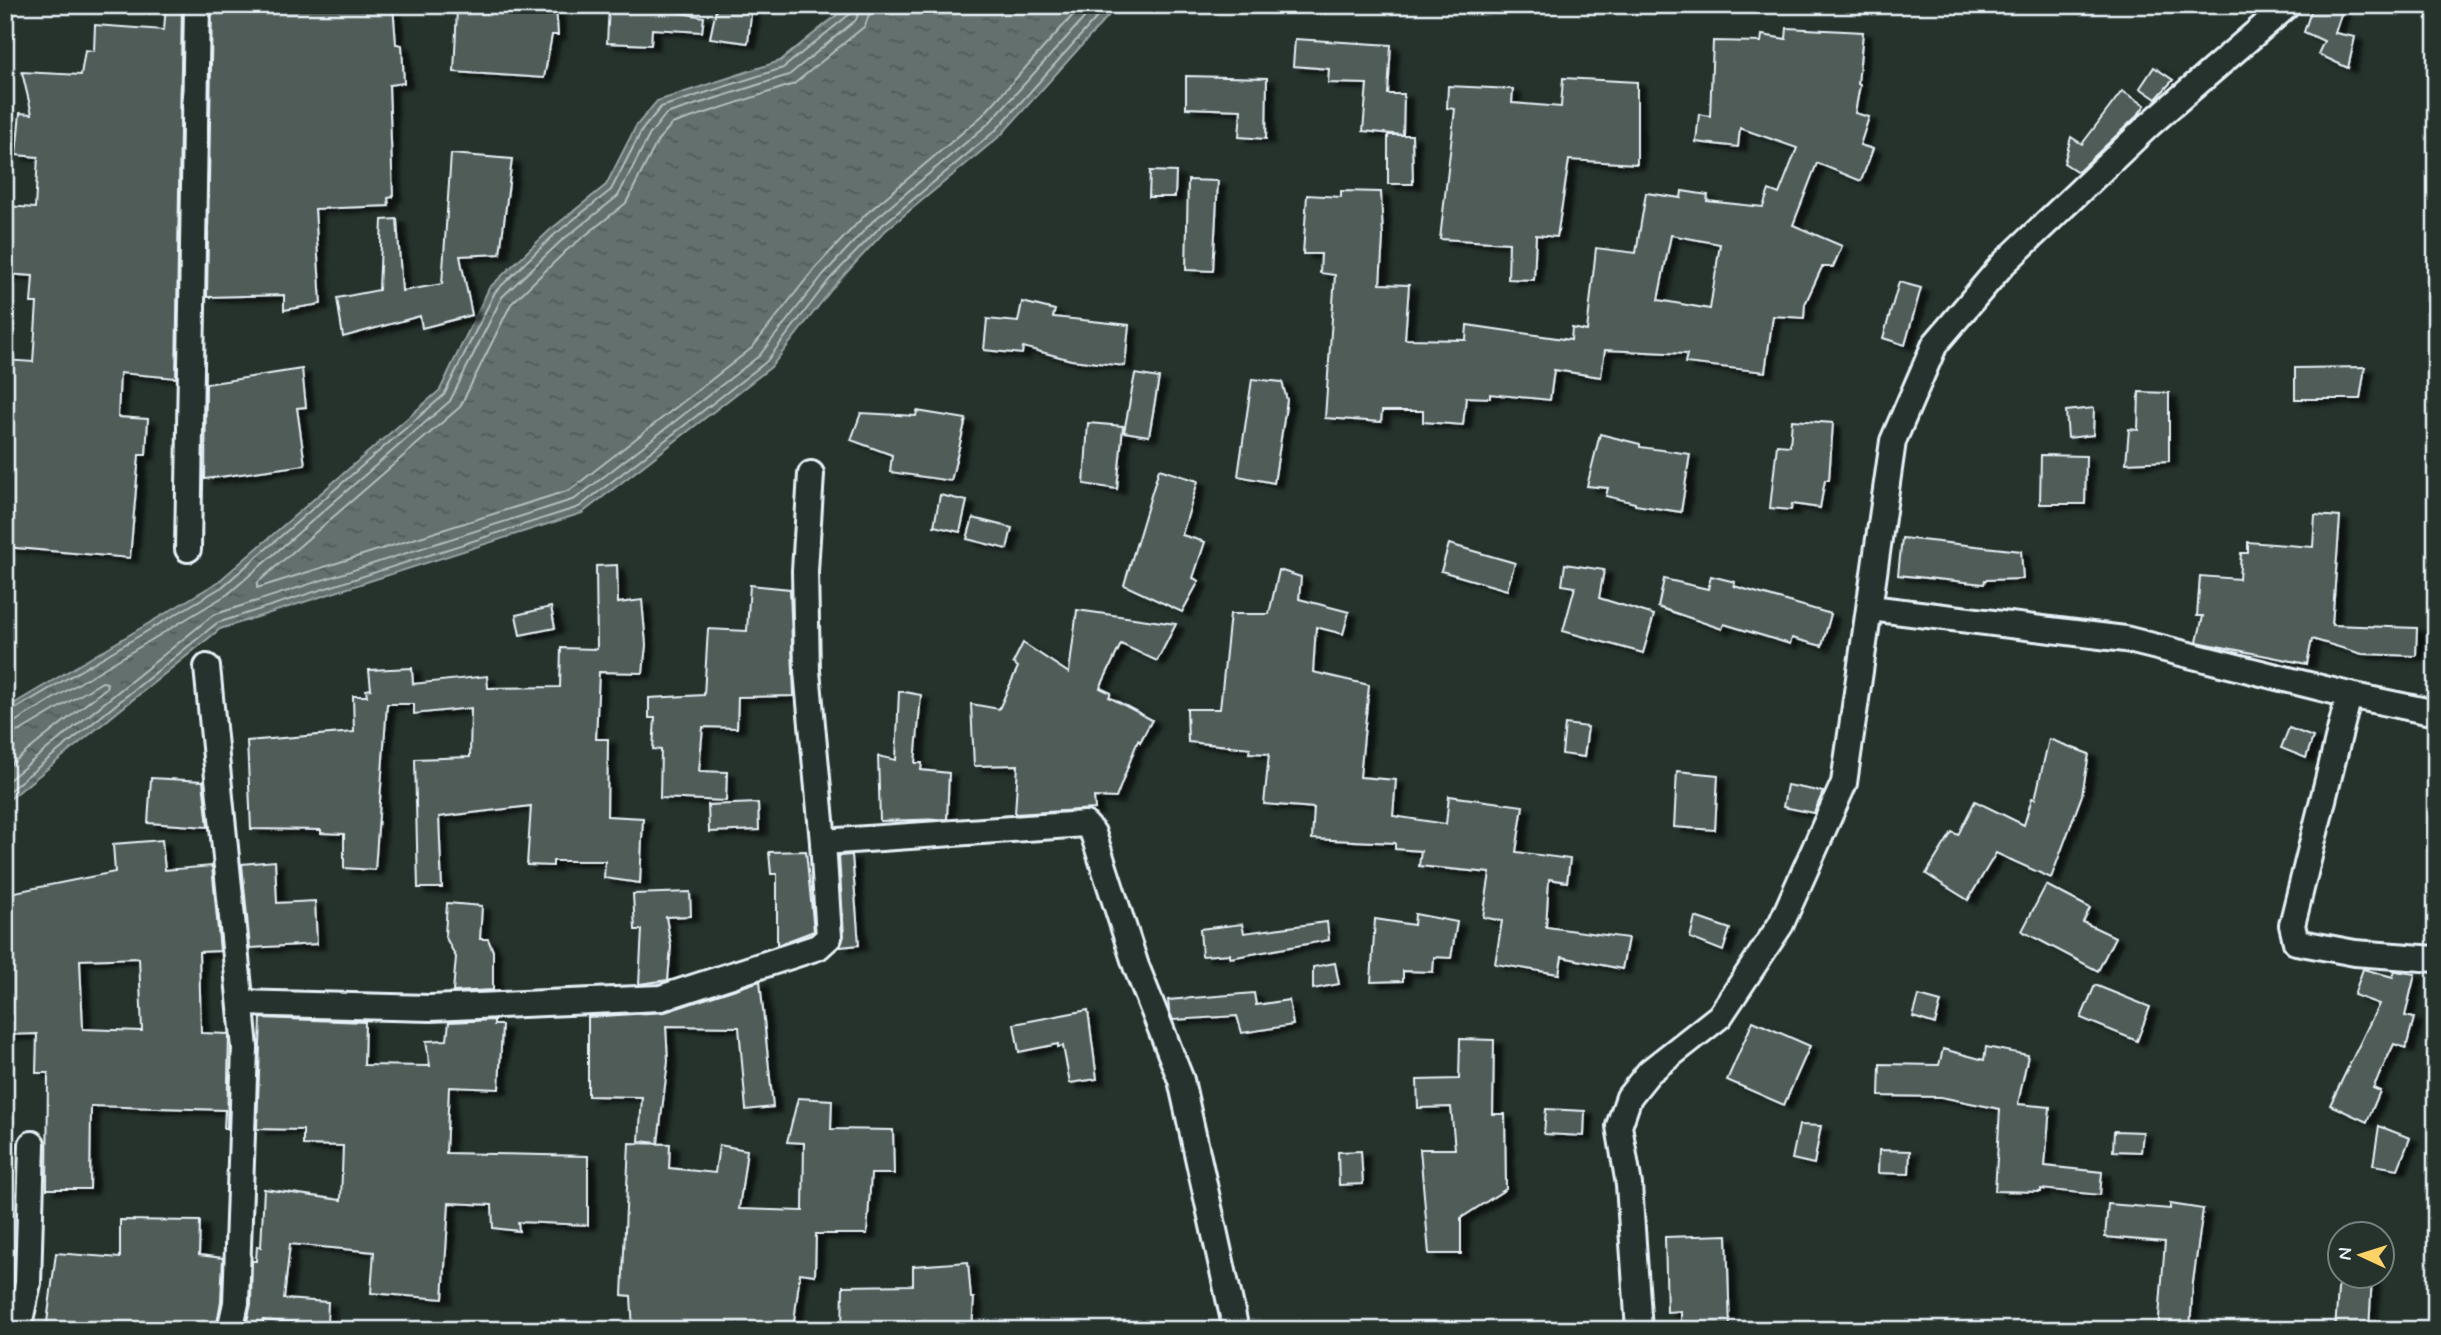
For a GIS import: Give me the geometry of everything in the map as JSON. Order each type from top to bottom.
[{"type":"street","points":[[188,549],[197,5]]},
{"type":"street","points":[[1639,1330],[1629,1185],[1619,1126],[1629,1097],[1649,1072],[1720,1016],[1781,925],[1844,783],[1893,441],[1935,344],[2003,264],[2149,125],[2288,5]]},
{"type":"street","points":[[241,1003],[430,1008],[661,998],[818,947],[829,937],[807,671],[805,571],[811,474]]},
{"type":"street","points":[[1870,608],[2125,639],[2349,695],[2436,713]]},
{"type":"street","points":[[207,667],[245,1048],[236,1303],[230,1330]]},
{"type":"street","points":[[2349,695],[2292,925],[2296,942],[2355,953],[2436,959]]},
{"type":"street","points":[[823,842],[1074,824],[1085,824],[1093,833],[1136,966],[1181,1080],[1236,1330]]},
{"type":"street","points":[[19,1330],[28,1283],[32,1144]]},
{"type":"water","points":[[849,5],[1118,5],[1001,135],[885,231],[835,285],[771,367],[582,513],[220,629],[5,803],[5,709],[218,582],[440,390],[489,288],[550,230],[606,185],[636,126],[657,101],[780,61]]},
{"type":"building","points":[[166,5],[182,5],[176,378],[120,373],[118,417],[148,419],[146,455],[139,455],[130,558],[5,547],[5,360],[33,362],[37,303],[31,303],[33,276],[5,274],[6,206],[35,208],[38,157],[16,155],[20,113],[32,114],[22,72],[81,75],[85,50],[94,51],[95,25],[164,30]]},
{"type":"building","points":[[212,5],[393,5],[396,44],[402,45],[404,83],[389,85],[393,197],[388,198],[389,206],[315,209],[321,304],[284,310],[284,295],[207,297]]},
{"type":"building","points":[[609,5],[654,5],[653,8],[704,17],[702,32],[652,29],[651,45],[607,43]]},
{"type":"building","points":[[717,5],[752,5],[748,43],[710,38]]},
{"type":"building","points":[[2313,5],[2344,5],[2335,33],[2355,37],[2348,68],[2318,54],[2324,41],[2304,32]]},
{"type":"building","points":[[556,6],[558,35],[552,35],[544,78],[454,72],[457,9],[522,13],[522,8]]},
{"type":"building","points":[[1787,28],[1863,32],[1860,85],[1855,113],[1869,117],[1860,145],[1873,149],[1861,181],[1817,163],[1793,225],[1842,246],[1833,267],[1822,267],[1805,304],[1804,318],[1773,316],[1765,372],[1685,363],[1687,354],[1605,350],[1601,377],[1554,370],[1550,400],[1490,394],[1490,398],[1466,397],[1463,425],[1423,422],[1423,411],[1382,411],[1381,422],[1325,418],[1335,275],[1320,273],[1321,254],[1303,254],[1307,195],[1341,197],[1341,191],[1381,192],[1383,238],[1380,284],[1409,285],[1405,339],[1466,340],[1467,325],[1571,340],[1572,328],[1587,331],[1596,248],[1636,253],[1646,193],[1681,198],[1682,191],[1708,195],[1707,201],[1763,207],[1769,190],[1779,194],[1797,148],[1740,128],[1738,147],[1696,142],[1699,114],[1710,116],[1713,41],[1761,42],[1762,35],[1786,39]],"holes":[[[1671,235],[1720,244],[1710,309],[1658,300]]]},
{"type":"building","points":[[1295,39],[1391,45],[1388,94],[1404,94],[1403,135],[1363,131],[1367,84],[1328,83],[1329,69],[1293,66]]},
{"type":"building","points":[[2154,67],[2173,80],[2156,99],[2140,88]]},
{"type":"building","points":[[1186,76],[1267,78],[1266,139],[1239,137],[1241,110],[1186,108]]},
{"type":"building","points":[[1563,78],[1637,82],[1637,164],[1569,160],[1557,237],[1536,235],[1534,280],[1508,279],[1509,243],[1440,239],[1455,109],[1447,108],[1448,86],[1513,89],[1512,103],[1561,107]]},
{"type":"building","points":[[2122,91],[2145,105],[2137,116],[2078,172],[2064,163],[2071,137],[2082,144]]},
{"type":"building","points":[[1388,135],[1412,135],[1413,184],[1388,184]]},
{"type":"building","points":[[451,154],[512,159],[500,254],[460,256],[472,315],[422,328],[420,316],[343,337],[337,298],[379,290],[382,220],[397,219],[402,291],[442,284]]},
{"type":"building","points":[[1150,171],[1176,172],[1175,197],[1149,197]]},
{"type":"building","points":[[1188,180],[1218,181],[1213,271],[1186,270]]},
{"type":"building","points":[[1899,282],[1921,288],[1905,345],[1883,338]]},
{"type":"building","points":[[1022,302],[1055,310],[1053,317],[1129,325],[1125,366],[1071,360],[1023,347],[1022,354],[984,350],[987,319],[1018,322]]},
{"type":"building","points":[[2365,367],[2360,399],[2295,399],[2295,368]]},
{"type":"building","points":[[302,369],[306,407],[297,408],[305,465],[205,479],[206,384]]},
{"type":"building","points":[[1135,374],[1159,378],[1149,436],[1124,432]]},
{"type":"building","points":[[1252,379],[1282,382],[1287,400],[1274,483],[1238,476]]},
{"type":"building","points":[[2139,392],[2169,393],[2169,461],[2126,463],[2129,429],[2138,430]]},
{"type":"building","points":[[2094,408],[2093,435],[2068,438],[2066,411]]},
{"type":"building","points":[[917,411],[966,419],[951,481],[890,472],[892,455],[851,440],[861,413],[916,416]]},
{"type":"building","points":[[1792,420],[1833,423],[1829,480],[1825,480],[1820,508],[1792,504],[1791,510],[1770,508],[1777,445],[1790,446]]},
{"type":"building","points":[[1088,423],[1123,426],[1117,489],[1084,484]]},
{"type":"building","points":[[1600,434],[1640,444],[1640,447],[1690,454],[1681,512],[1635,505],[1606,496],[1608,488],[1587,486]]},
{"type":"building","points":[[2041,455],[2086,456],[2085,504],[2040,504]]},
{"type":"building","points":[[1159,469],[1198,481],[1182,535],[1205,542],[1193,578],[1199,581],[1182,612],[1124,585]]},
{"type":"building","points":[[940,495],[967,501],[960,532],[934,526]]},
{"type":"building","points":[[2315,515],[2340,517],[2332,625],[2417,628],[2416,656],[2362,654],[2312,639],[2307,664],[2197,642],[2203,616],[2197,616],[2200,576],[2239,579],[2241,553],[2248,553],[2248,542],[2313,547]]},
{"type":"building","points":[[973,518],[1012,528],[1007,549],[967,539]]},
{"type":"building","points":[[1902,538],[2021,551],[2023,579],[1985,580],[1984,584],[1898,575]]},
{"type":"building","points":[[1449,544],[1515,563],[1507,590],[1441,571]]},
{"type":"building","points":[[1565,564],[1604,570],[1599,598],[1654,615],[1643,653],[1563,631],[1575,587],[1562,585]]},
{"type":"building","points":[[617,565],[618,603],[642,600],[646,645],[643,673],[599,672],[596,739],[608,739],[607,816],[643,818],[640,883],[604,878],[605,861],[553,861],[553,866],[527,865],[531,806],[439,817],[442,888],[418,888],[415,759],[470,757],[471,708],[414,714],[414,704],[387,704],[375,870],[344,868],[344,834],[321,833],[321,830],[251,829],[247,741],[354,732],[353,696],[367,696],[366,690],[371,689],[369,670],[412,668],[413,684],[487,676],[488,688],[560,687],[561,648],[597,649],[596,566]]},
{"type":"building","points":[[1279,570],[1301,577],[1299,599],[1349,612],[1343,634],[1316,627],[1313,672],[1369,685],[1360,777],[1396,780],[1393,816],[1446,824],[1449,796],[1523,806],[1516,852],[1570,859],[1567,882],[1549,879],[1546,927],[1628,938],[1622,969],[1562,957],[1559,974],[1495,964],[1502,921],[1483,917],[1490,873],[1419,866],[1421,851],[1395,849],[1395,843],[1312,839],[1314,808],[1264,804],[1269,754],[1249,753],[1250,748],[1188,742],[1187,709],[1220,709],[1230,614],[1269,614]]},
{"type":"building","points":[[1711,576],[1735,582],[1734,586],[1831,614],[1822,646],[1792,638],[1790,644],[1724,624],[1722,629],[1658,607],[1664,579],[1708,589]]},
{"type":"building","points":[[750,585],[790,589],[794,696],[738,697],[737,728],[703,727],[699,771],[727,772],[726,801],[660,798],[661,750],[653,749],[655,718],[649,718],[649,698],[704,695],[708,629],[747,631]]},
{"type":"building","points":[[551,607],[555,628],[520,635],[516,615]]},
{"type":"building","points":[[1077,610],[1176,624],[1157,661],[1121,644],[1100,688],[1111,693],[1109,697],[1152,720],[1140,742],[1138,740],[1116,798],[1094,797],[1095,809],[1015,814],[1018,765],[974,766],[971,704],[999,709],[1018,667],[1013,663],[1023,643],[1069,673]]},
{"type":"building","points":[[899,691],[921,695],[915,763],[922,763],[921,770],[949,773],[947,819],[880,821],[878,756],[896,760]]},
{"type":"building","points":[[1565,724],[1588,727],[1584,757],[1562,754]]},
{"type":"building","points":[[2289,728],[2313,737],[2306,758],[2281,748]]},
{"type":"building","points":[[2049,739],[2089,754],[2082,795],[2051,878],[1996,853],[1968,900],[1926,874],[1952,832],[1958,835],[1975,801],[2024,825],[2032,798],[2035,799]]},
{"type":"building","points":[[1677,771],[1718,775],[1715,830],[1674,827]]},
{"type":"building","points":[[151,778],[203,781],[208,827],[148,823]]},
{"type":"building","points":[[1787,785],[1823,792],[1814,813],[1783,807]]},
{"type":"building","points":[[758,803],[759,830],[709,832],[708,805]]},
{"type":"building","points":[[162,840],[165,870],[212,866],[220,951],[199,952],[201,1033],[229,1034],[227,1128],[224,1128],[225,1110],[91,1106],[90,1189],[47,1189],[48,1073],[36,1073],[37,1034],[5,1035],[5,894],[115,872],[113,844]],"holes":[[[139,958],[142,1031],[83,1029],[80,960]]]},
{"type":"building","points":[[806,851],[814,931],[777,945],[777,874],[771,874],[769,852]]},
{"type":"building","points":[[852,855],[859,945],[840,947],[844,936],[839,856]]},
{"type":"building","points":[[275,861],[277,903],[315,901],[317,944],[250,948],[242,864]]},
{"type":"building","points":[[2046,885],[2090,908],[2083,922],[2115,937],[2098,971],[2022,931]]},
{"type":"building","points":[[690,892],[691,916],[666,917],[671,946],[668,980],[639,984],[642,930],[635,930],[633,894]]},
{"type":"building","points":[[447,903],[482,906],[480,939],[488,939],[493,951],[493,990],[453,992],[456,957],[445,936]]},
{"type":"building","points":[[1415,914],[1457,922],[1451,958],[1434,957],[1433,972],[1403,971],[1403,981],[1371,982],[1375,919],[1414,925]]},
{"type":"building","points":[[1695,917],[1730,929],[1723,951],[1690,938]]},
{"type":"building","points":[[1327,922],[1329,940],[1230,958],[1230,954],[1202,956],[1200,929],[1242,924],[1244,933]]},
{"type":"building","points":[[1335,963],[1339,984],[1313,989],[1313,967]]},
{"type":"building","points":[[2363,969],[2393,977],[2395,971],[2415,974],[2405,1016],[2414,1018],[2406,1048],[2394,1044],[2373,1088],[2380,1091],[2367,1122],[2330,1105],[2379,1004],[2354,995]]},
{"type":"building","points":[[760,981],[773,1107],[746,1110],[739,1027],[666,1026],[668,1061],[658,1143],[639,1141],[642,1097],[588,1096],[588,1017],[665,1012]]},
{"type":"building","points":[[2095,985],[2150,1007],[2137,1041],[2081,1018]]},
{"type":"building","points":[[1254,993],[1256,1005],[1289,1000],[1293,1025],[1242,1033],[1237,1016],[1173,1020],[1169,1010],[1168,1000]]},
{"type":"building","points":[[1919,996],[1941,1002],[1935,1024],[1913,1017]]},
{"type":"building","points":[[1088,1010],[1097,1079],[1070,1083],[1063,1046],[1058,1047],[1058,1044],[1019,1052],[1014,1024]]},
{"type":"building","points":[[261,1018],[365,1022],[364,1065],[430,1066],[426,1041],[447,1040],[449,1022],[494,1020],[494,1025],[502,1025],[499,1089],[449,1087],[446,1153],[588,1156],[588,1225],[518,1222],[519,1231],[493,1228],[492,1205],[449,1203],[443,1299],[371,1293],[374,1252],[290,1244],[284,1299],[328,1302],[327,1325],[263,1320],[262,1330],[245,1330],[251,1304],[252,1261],[256,1261],[257,1246],[261,1247],[264,1189],[341,1200],[343,1146],[303,1145],[303,1130],[257,1129]]},
{"type":"building","points":[[1753,1021],[1810,1046],[1784,1105],[1727,1080]]},
{"type":"building","points":[[1460,1039],[1494,1040],[1493,1114],[1505,1114],[1506,1189],[1461,1218],[1461,1254],[1429,1254],[1420,1149],[1455,1149],[1451,1107],[1418,1108],[1417,1080],[1459,1079]]},
{"type":"building","points":[[1986,1047],[2028,1055],[2018,1104],[2050,1107],[2045,1166],[2102,1172],[2100,1195],[2041,1189],[2041,1192],[1995,1191],[2000,1109],[1941,1097],[1879,1096],[1880,1064],[1939,1065],[1943,1049],[1984,1060]]},
{"type":"building","points":[[798,1098],[832,1100],[831,1129],[893,1130],[894,1174],[871,1174],[867,1234],[816,1234],[815,1275],[800,1273],[793,1330],[633,1330],[631,1296],[622,1295],[629,1143],[670,1144],[669,1168],[715,1173],[719,1145],[747,1150],[739,1209],[803,1211],[804,1143],[787,1142]]},
{"type":"building","points":[[1546,1109],[1585,1111],[1584,1136],[1544,1134]]},
{"type":"building","points":[[1799,1125],[1821,1126],[1814,1164],[1792,1159]]},
{"type":"building","points":[[2379,1126],[2410,1138],[2398,1169],[2373,1165]]},
{"type":"building","points":[[2114,1131],[2143,1132],[2141,1152],[2113,1151]]},
{"type":"building","points":[[1879,1150],[1910,1151],[1909,1174],[1878,1173]]},
{"type":"building","points":[[1361,1151],[1363,1184],[1339,1185],[1338,1152]]},
{"type":"building","points":[[2108,1204],[2170,1209],[2170,1204],[2203,1209],[2193,1282],[2190,1330],[2158,1330],[2165,1242],[2105,1237]]},
{"type":"building","points":[[120,1220],[200,1221],[199,1255],[223,1258],[221,1301],[216,1330],[46,1330],[56,1253],[120,1258]]},
{"type":"building","points":[[1727,1235],[1730,1330],[1681,1330],[1681,1311],[1667,1312],[1665,1237]]},
{"type":"building","points":[[968,1262],[971,1298],[974,1298],[972,1330],[842,1330],[843,1286],[913,1285],[913,1266]]},
{"type":"building","points":[[2338,1290],[2371,1290],[2369,1330],[2335,1330]]}]
